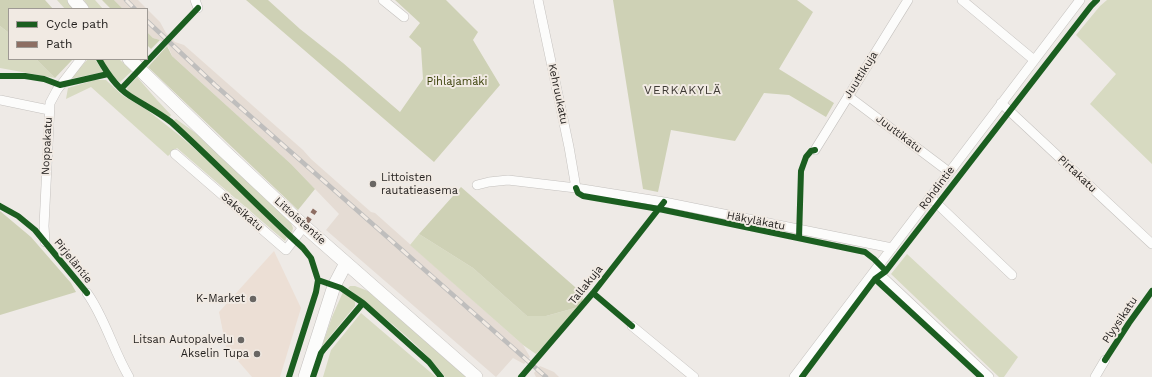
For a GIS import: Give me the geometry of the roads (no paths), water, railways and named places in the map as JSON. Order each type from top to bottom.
[{"type":"street","points":[[74,0],[81,8]]},
{"type":"street","points":[[383,0],[404,17]]},
{"type":"street","name":"Kehruukatu","points":[[538,0],[569,146],[576,188]]},
{"type":"street","name":"Juuttikuja","points":[[815,150],[908,0]]},
{"type":"street","points":[[962,0],[1034,60]]},
{"type":"street","name":"Rohdintie","points":[[794,377],[1080,0]]},
{"type":"street","name":"Noppakatu","points":[[45,242],[44,226],[49,110],[53,96],[80,60]]},
{"type":"street","name":"Littoistentie","points":[[130,60],[224,152],[304,226],[476,377]]},
{"type":"street","name":"Juuttikatu","points":[[848,96],[949,172]]},
{"type":"street","points":[[0,100],[49,110]]},
{"type":"street","name":"Pirtakatu","points":[[1001,103],[1152,244]]},
{"type":"street","name":"Saksikatu","points":[[175,154],[286,250],[304,226]]},
{"type":"street","name":"Häkyläkatu","points":[[477,185],[508,180],[576,188],[664,202],[892,248]]},
{"type":"street","points":[[930,197],[1012,275]]},
{"type":"street","points":[[305,377],[334,286],[346,263]]},
{"type":"street","points":[[875,270],[989,377]]},
{"type":"street","name":"Pirjeläntie","points":[[87,293],[94,304],[120,360],[130,377]]},
{"type":"street","points":[[632,326],[694,377]]},
{"type":"street","name":"Plyysikatu","points":[[1095,377],[1105,360]]},
{"type":"railway","points":[[126,0],[134,8]]},
{"type":"railway","points":[[148,22],[215,85],[546,377]]},
{"type":"place","name":"Littoisten rautatieasema","points":[[373,184]]},
{"type":"place","name":"K-Market","points":[[253,299]]},
{"type":"place","name":"Litsan Autopalvelu","points":[[241,340]]},
{"type":"place","name":"Akselin Tupa","points":[[257,354]]},
{"type":"district","name":"VERKAKYLÄ","points":[[683,90]]},
{"type":"park label","name":"Pihlajamäki","points":[[457,82]]}]
